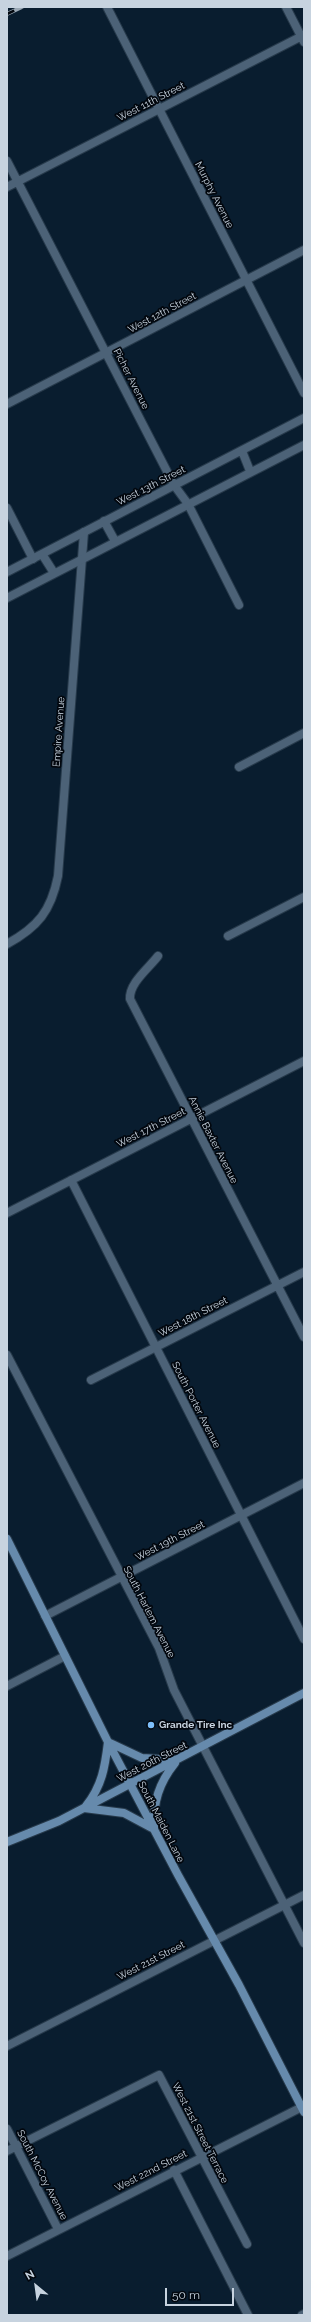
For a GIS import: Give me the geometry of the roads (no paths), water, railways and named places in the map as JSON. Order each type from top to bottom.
[{"type":"main road","name":"South Maiden Lane","points":[[7,1539],[108,1742],[213,1941],[239,1985],[303,2108]]},
{"type":"main road","name":"West 20th Street","points":[[7,1842],[59,1821],[204,1747],[304,1693]]},
{"type":"main road","points":[[108,1742],[142,1758],[177,1760],[166,1775],[157,1793],[154,1812],[154,1830],[124,1813],[83,1808],[101,1783],[108,1742]]},
{"type":"street","name":"Murphy Avenue","points":[[107,7],[304,393]]},
{"type":"street","points":[[286,7],[303,38]]},
{"type":"street","name":"West 11th Street","points":[[7,187],[303,38]]},
{"type":"street","name":"Picher Avenue","points":[[7,161],[174,486],[188,504],[239,605]]},
{"type":"street","name":"West 12th Street","points":[[7,404],[304,250]]},
{"type":"street","name":"West 13th Street","points":[[7,572],[304,418]]},
{"type":"street","points":[[7,598],[304,444]]},
{"type":"street","points":[[242,451],[250,471]]},
{"type":"street","points":[[7,508],[33,559]]},
{"type":"street","points":[[104,521],[115,541]]},
{"type":"street","name":"Empire Avenue","points":[[7,944],[27,933],[33,927],[53,898],[58,876],[84,532]]},
{"type":"street","points":[[42,554],[54,573]]},
{"type":"street","points":[[239,766],[304,733]]},
{"type":"street","points":[[228,936],[304,897]]},
{"type":"street","name":"Annie Baxter Avenue","points":[[158,956],[134,985],[130,993],[130,999],[304,1337]]},
{"type":"street","name":"West 17th Street","points":[[7,1213],[304,1061]]},
{"type":"street","name":"South Porter Avenue","points":[[71,1180],[304,1639]]},
{"type":"street","name":"West 18th Street","points":[[91,1380],[304,1272]]},
{"type":"street","name":"South Harlem Avenue","points":[[7,1355],[161,1653],[171,1683],[304,1943]]},
{"type":"street","name":"West 19th Street","points":[[45,1616],[304,1483]]},
{"type":"street","points":[[7,1686],[65,1656]]},
{"type":"street","name":"West 21st Street","points":[[7,2046],[304,1895]]},
{"type":"street","name":"West 21st Street Terrace","points":[[7,2151],[159,2075],[247,2244]]},
{"type":"street","name":"West 22nd Street","points":[[7,2256],[174,2170],[303,2108]]},
{"type":"street","name":"South McCoy Avenue","points":[[7,2129],[58,2229]]},
{"type":"street","points":[[174,2170],[248,2315]]},
{"type":"railway","points":[[7,14],[22,7]]},
{"type":"place","name":"Grande Tire Inc","points":[[151,1725]]}]
